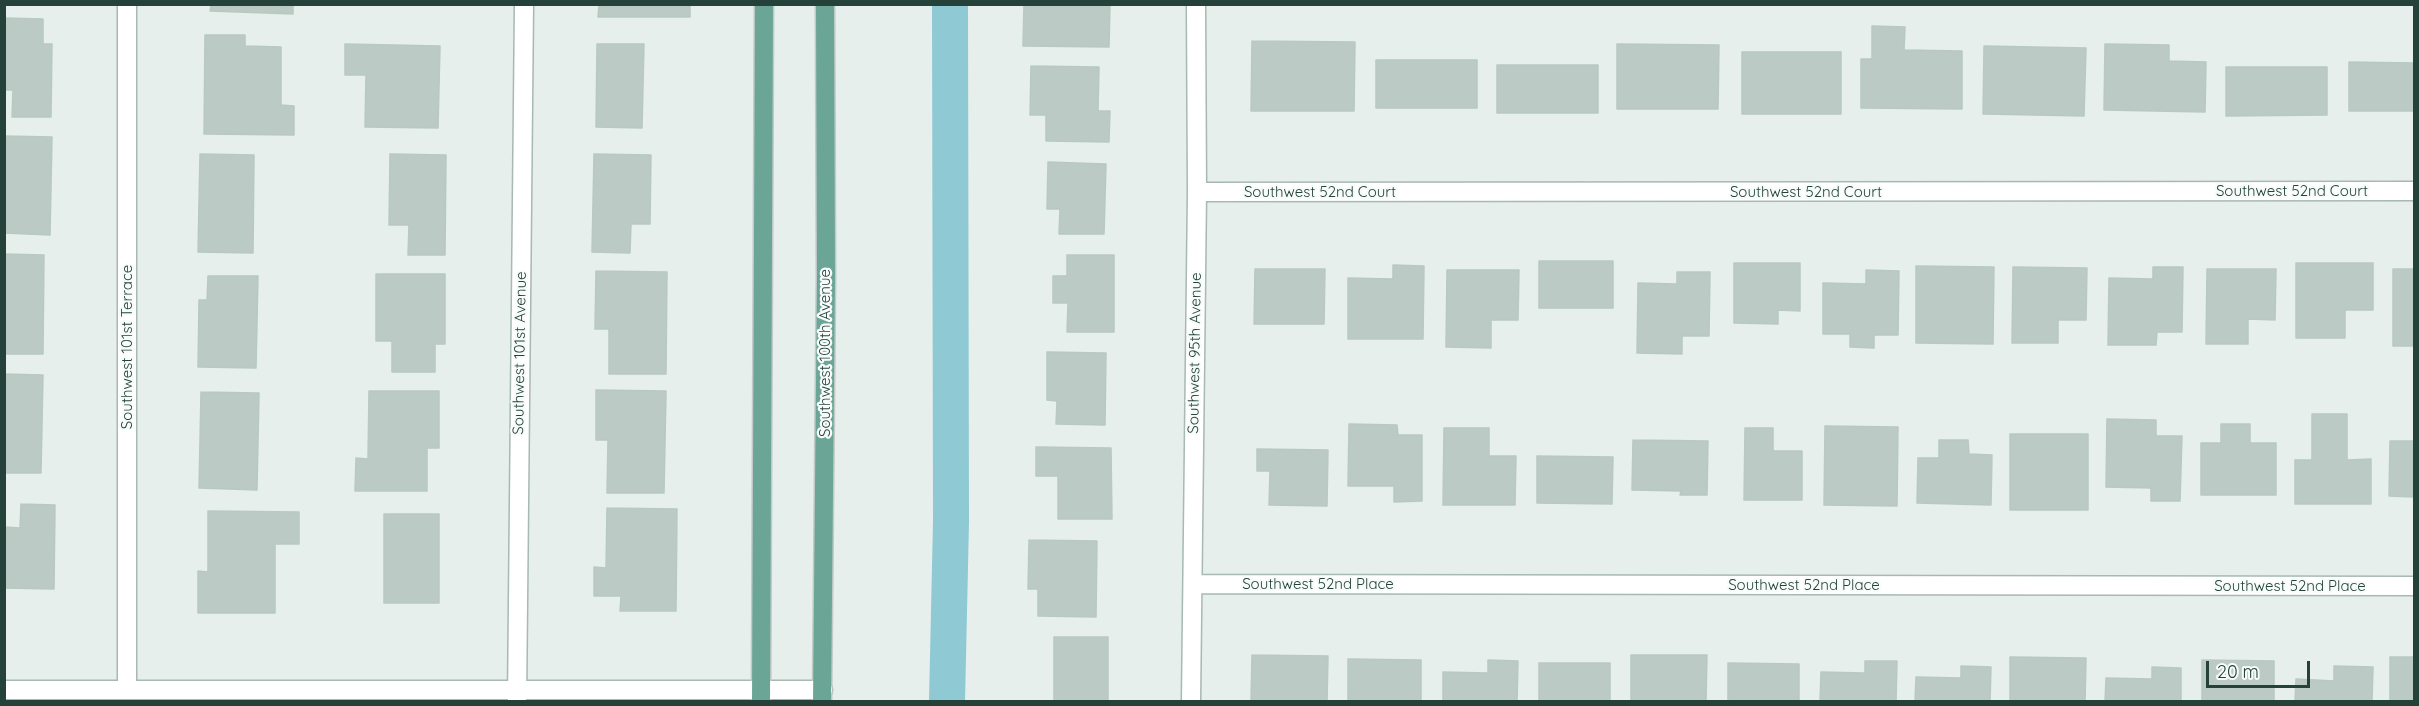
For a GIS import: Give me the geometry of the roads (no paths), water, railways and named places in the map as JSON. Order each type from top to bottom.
[{"type":"main road","points":[[761,696],[765,4]]},
{"type":"main road","name":"Southwest 100th Avenue","points":[[823,696],[825,4]]},
{"type":"street","name":"Southwest 101st Terrace","points":[[127,4],[127,690]]},
{"type":"street","name":"Southwest 101st Avenue","points":[[517,696],[524,4]]},
{"type":"street","name":"Southwest 95th Avenue","points":[[1191,702],[1197,192],[1196,4]]},
{"type":"street","name":"Southwest 52nd Court","points":[[1197,192],[2415,191]]},
{"type":"street","name":"Southwest 52nd Place","points":[[1193,584],[2415,586]]},
{"type":"street","points":[[4,690],[517,696],[823,696]]},
{"type":"waterway","points":[[947,702],[951,521],[950,4]]}]
